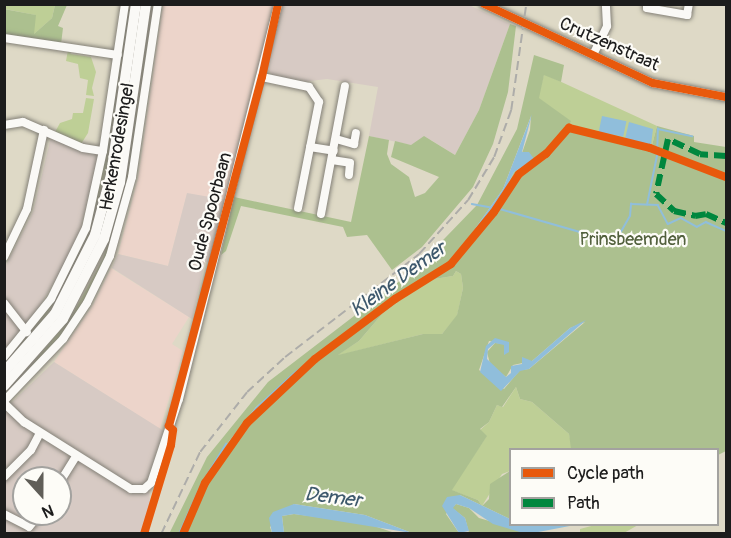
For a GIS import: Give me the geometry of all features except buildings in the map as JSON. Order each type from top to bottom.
[{"type":"highway","name":"Herkenrodesingel","points":[[4,372],[55,314],[95,235],[111,175],[136,4]]},
{"type":"highway","name":"Herkenrodesingel","points":[[4,386],[63,319],[104,239],[120,182],[146,4]]},
{"type":"street","name":"Herkenrodesingel","points":[[4,357],[27,332],[51,299],[74,256],[93,205],[104,151],[125,4]]},
{"type":"street","name":"Herkenrodesingel","points":[[4,402],[63,339],[87,303],[110,256],[132,177],[158,4]]},
{"type":"street","name":"Oude Spoorbaan","points":[[4,402],[40,433],[131,489],[144,489],[155,477],[179,399],[262,77],[278,4]]},
{"type":"street","name":"Crutzenstraat","points":[[484,4],[653,83],[726,97]]},
{"type":"street","points":[[593,55],[607,24],[606,4]]},
{"type":"street","points":[[647,4],[647,8],[687,15],[689,4]]},
{"type":"street","points":[[4,38],[118,55]]},
{"type":"street","points":[[262,77],[309,87],[315,92],[319,102],[298,208]]},
{"type":"street","points":[[321,214],[345,86]]},
{"type":"street","points":[[4,125],[23,122],[83,148],[104,151]]},
{"type":"street","points":[[4,257],[27,210],[40,162],[44,130]]},
{"type":"street","points":[[336,139],[354,144],[356,133]]},
{"type":"street","points":[[310,147],[334,151]]},
{"type":"street","points":[[332,160],[350,163],[349,175]]},
{"type":"street","points":[[4,303],[27,332]]},
{"type":"street","points":[[4,477],[31,450],[40,433]]},
{"type":"street","points":[[70,466],[76,456]]},
{"type":"shaded area","points":[[163,5],[274,5],[227,200],[187,194],[168,266],[118,254],[138,178]]},
{"type":"shaded area","points":[[280,5],[469,5],[510,24],[479,110],[455,155],[431,140],[411,145],[369,136],[378,87],[327,79],[302,82],[272,75],[266,68]]},
{"type":"shaded area","points":[[51,137],[98,154],[93,180],[81,228],[62,269],[38,309],[5,349],[5,267],[33,212]]},
{"type":"shaded area","points":[[187,193],[227,200],[209,262],[205,262],[192,319],[112,268],[118,254],[168,266]]},
{"type":"shaded area","points":[[111,268],[189,317],[172,344],[183,351],[160,429],[54,362],[93,305]]},
{"type":"shaded area","points":[[54,362],[164,431],[149,479],[150,509],[143,533],[5,533],[4,410]]},
{"type":"green space","points":[[4,5],[55,5],[52,18],[33,35],[35,15],[5,9]]},
{"type":"green space","points":[[55,5],[67,5],[58,26],[63,28],[61,44],[5,34],[4,9],[36,15],[34,34],[52,18]]},
{"type":"green space","points":[[127,5],[130,5],[107,166],[88,238],[46,317],[5,364],[54,299],[88,229],[106,149]]},
{"type":"green space","points":[[152,5],[130,170],[116,232],[97,279],[72,321],[55,344],[5,397],[71,317],[103,259],[127,176]]},
{"type":"green space","points":[[510,24],[516,26],[508,92],[493,144],[473,187],[422,247],[392,270],[367,235],[347,237],[343,227],[241,206],[226,251],[221,255],[234,197],[351,222],[369,136],[389,140],[387,154],[391,164],[409,177],[415,197],[425,193],[439,177],[391,157],[395,141],[411,145],[424,136],[455,155],[479,110]]},
{"type":"green space","points":[[68,50],[71,54],[91,57],[96,72],[92,88],[94,96],[86,95],[88,80],[80,78],[78,64],[66,61]]},
{"type":"green space","name":"Prinsbeemden","points":[[534,55],[564,65],[561,82],[544,75],[539,98],[571,121],[567,129],[651,149],[657,126],[694,136],[694,142],[726,147],[726,451],[719,454],[719,448],[571,448],[569,434],[532,402],[520,399],[516,387],[502,407],[497,405],[489,422],[480,429],[487,436],[452,490],[478,500],[482,505],[460,495],[446,514],[459,533],[412,533],[365,515],[294,504],[270,527],[272,533],[169,534],[207,457],[268,382],[414,270],[477,205],[517,129]],"holes":[[[531,116],[530,130],[522,153],[527,152],[534,159],[514,172],[496,208],[459,253],[437,273],[405,291],[308,363],[261,405],[226,445],[256,407],[309,360],[408,288],[436,273],[458,253],[503,189]],[[456,271],[461,274],[463,288],[457,315],[442,334],[423,334],[338,355],[359,341],[383,313],[428,280],[453,276]],[[585,322],[529,369],[520,370],[504,389],[479,370],[489,341],[510,344],[495,343],[487,352],[490,364],[506,377],[513,365],[532,361],[570,328]]]},
{"type":"green space","points":[[544,74],[657,126],[651,149],[566,129],[570,121],[538,98]]},
{"type":"green space","points":[[86,98],[94,99],[88,133],[81,144],[55,132],[60,123],[72,119],[73,113],[83,113]]},
{"type":"green space","points":[[456,271],[461,274],[463,288],[457,316],[442,334],[423,334],[336,356],[359,341],[383,313],[428,280],[453,276]]},
{"type":"green space","points":[[516,387],[520,399],[532,402],[569,434],[572,448],[509,448],[509,471],[502,474],[482,506],[478,500],[451,490],[486,437],[480,430],[489,422],[497,405],[503,407]]},
{"type":"green space","points":[[509,472],[509,519],[482,506],[489,499],[490,484]]},
{"type":"green space","points":[[456,504],[469,508],[479,518],[530,533],[469,533],[465,518],[452,508]]},
{"type":"green space","points":[[294,514],[365,523],[395,533],[284,533],[282,516]]},
{"type":"green space","points":[[591,526],[636,526],[624,533],[580,534],[580,529]]},
{"type":"water","points":[[532,114],[522,152],[529,152],[534,159],[514,172],[496,208],[459,253],[437,273],[405,291],[308,363],[261,405],[226,445],[256,407],[294,372],[400,292],[436,273],[458,253],[503,189]]},
{"type":"water","points":[[602,116],[626,121],[623,137],[599,132]]},
{"type":"water","points":[[629,122],[653,129],[651,145],[625,139]]},
{"type":"water","points":[[586,320],[529,369],[520,371],[501,391],[480,372],[486,346],[495,338],[509,342],[509,352],[504,355],[504,345],[495,343],[488,349],[487,359],[506,377],[511,373],[511,366],[522,364],[522,357],[532,361],[570,328]]},
{"type":"water","points":[[460,495],[509,519],[509,526],[570,526],[533,533],[520,532],[493,524],[469,508],[456,504],[453,508],[465,518],[469,531],[459,533],[442,506],[447,497]]},
{"type":"water","points":[[294,504],[365,515],[412,533],[294,514],[282,516],[284,533],[272,533],[269,518],[273,512]]},
{"type":"waterway","points":[[647,205],[657,156],[658,129],[692,136]]},
{"type":"waterway","points":[[472,204],[494,208]]},
{"type":"waterway","name":"Kleine Demer","points":[[500,209],[615,242],[630,216],[631,204],[658,205],[668,224],[681,218],[697,227],[706,222],[726,231]]},
{"type":"waterway","name":"Kleine Demer","points":[[179,534],[201,485],[226,444]]},
{"type":"railway","points":[[161,534],[200,452],[247,392],[285,357],[419,254],[468,200],[494,157],[511,110],[526,4]]},
{"type":"marked path","points":[[726,156],[700,154],[668,139],[656,194],[674,211],[695,216],[706,214],[726,223]]},
{"type":"cycle path","points":[[144,534],[171,445],[173,430],[169,426],[262,77],[278,4]]},
{"type":"cycle path","points":[[484,4],[653,83],[726,97]]},
{"type":"cycle path","points":[[183,534],[205,483],[247,423],[315,359],[395,299],[451,264],[494,212],[519,174],[546,154],[569,128],[650,148],[726,177]]},
{"type":"water label","name":"Demer","points":[[333,497]]}]
